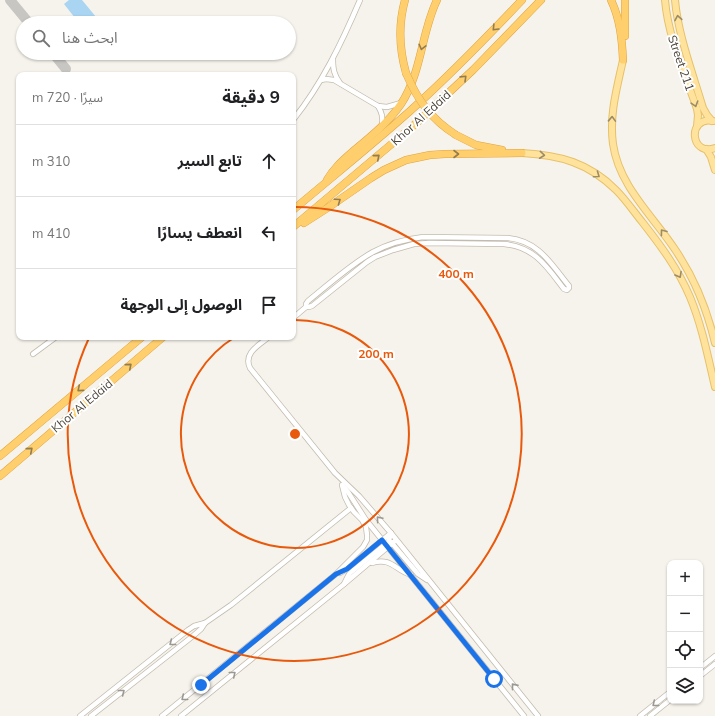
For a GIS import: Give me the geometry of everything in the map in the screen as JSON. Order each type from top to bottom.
[{"type":"highway","points":[[405,0],[401,16],[400,49],[406,73],[414,92],[432,116],[456,136],[488,148],[522,153]]},
{"type":"highway","points":[[324,184],[334,169],[391,118],[402,102],[414,77],[428,21],[437,0]]},
{"type":"highway","name":"Khor Al Edaid","points":[[296,207],[424,98],[468,56],[522,0]]},
{"type":"highway","name":"Khor Al Edaid","points":[[296,225],[413,126],[473,70],[541,0]]},
{"type":"highway","points":[[611,0],[621,29],[623,60]]},
{"type":"highway","points":[[623,60],[626,0]]},
{"type":"highway","points":[[296,226],[329,207],[371,178],[406,160],[430,155],[445,154],[522,153]]},
{"type":"highway","name":"Khor Al Edaid","points":[[0,456],[138,340]]},
{"type":"highway","name":"Khor Al Edaid","points":[[0,476],[159,340]]},
{"type":"main road","name":"Street 211","points":[[665,0],[671,35],[697,109],[698,115],[695,139],[699,146],[706,149]]},
{"type":"main road","name":"Street 211","points":[[675,0],[678,22],[685,49],[703,108],[707,115],[714,121]]},
{"type":"main road","points":[[623,60],[613,106],[612,132],[616,157],[630,189],[675,249],[692,277],[708,315],[715,343]]},
{"type":"main road","points":[[697,126],[704,121],[714,121]]},
{"type":"main road","points":[[715,148],[706,149],[715,170]]},
{"type":"main road","points":[[522,153],[562,158],[586,168],[598,175],[623,198],[667,256],[683,283],[693,306],[715,387]]},
{"type":"street","points":[[296,116],[321,80],[348,28],[360,0]]},
{"type":"street","points":[[333,58],[334,75],[341,85]]},
{"type":"street","points":[[321,80],[331,79],[378,106],[394,106],[402,102]]},
{"type":"street","points":[[378,106],[382,117],[381,127]]},
{"type":"street","points":[[296,315],[306,307],[312,306],[371,260],[393,250],[421,243],[504,244],[517,246],[529,251],[540,259],[564,289],[568,290],[569,287],[540,251],[522,241],[508,238],[423,237],[398,242],[366,256],[308,301],[306,307]]},
{"type":"street","points":[[33,354],[52,340]]},
{"type":"street","points":[[265,340],[250,352],[248,365],[335,473],[356,493],[391,533]]},
{"type":"street","points":[[335,473],[336,477],[348,492],[366,520],[418,574],[429,581],[538,716]]},
{"type":"street","points":[[162,716],[336,574],[366,544],[367,531],[364,524],[351,508],[345,497],[342,485]]},
{"type":"street","points":[[80,716],[188,630],[194,626],[205,623],[231,605],[351,508]]},
{"type":"street","points":[[181,716],[368,565],[389,543],[391,533]]},
{"type":"street","points":[[343,585],[350,573],[389,543],[391,533]]},
{"type":"street","points":[[336,574],[347,569],[389,543]]},
{"type":"street","points":[[389,543],[411,575],[524,716]]},
{"type":"street","points":[[368,565],[379,562],[387,562],[411,575]]},
{"type":"street","points":[[91,716],[193,636],[205,623]]},
{"type":"street","points":[[703,666],[715,656]]},
{"type":"street","points":[[703,674],[715,664]]},
{"type":"street","points":[[640,716],[667,694]]},
{"type":"street","points":[[650,716],[667,702]]},
{"type":"water","points":[[69,0],[82,0],[95,16],[73,16],[64,4]]},
{"type":"taxiway","points":[[10,0],[23,16]]},
{"type":"taxiway","points":[[59,60],[66,69]]},
{"type":"route","points":[[201,685],[336,574],[347,569],[382,540],[494,679]]}]
